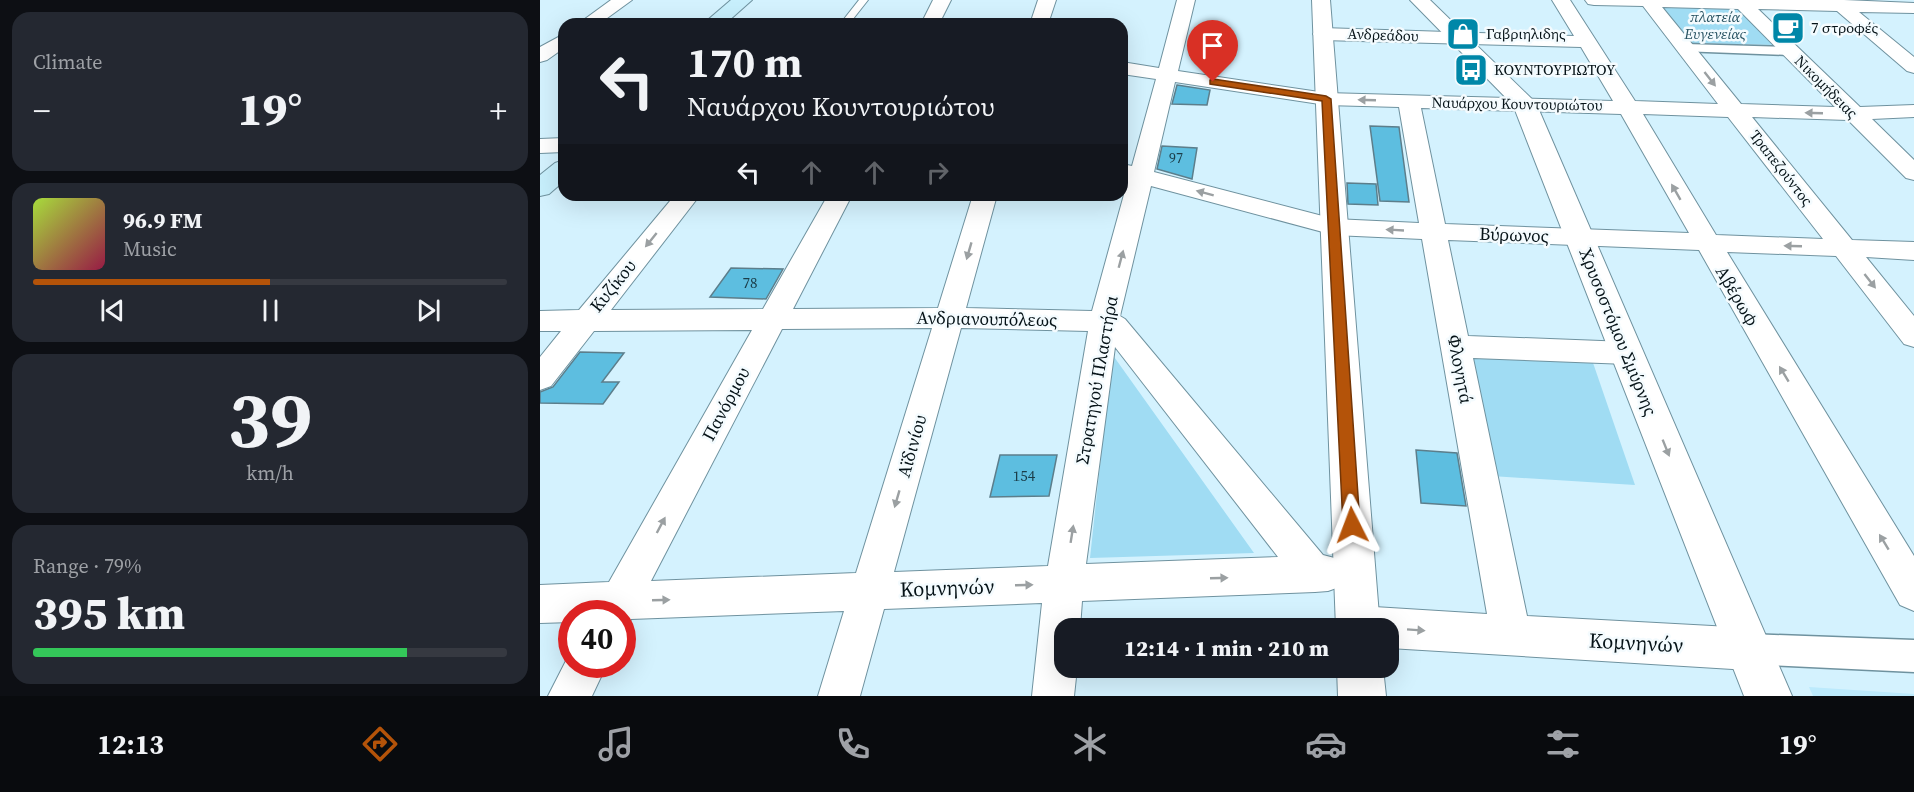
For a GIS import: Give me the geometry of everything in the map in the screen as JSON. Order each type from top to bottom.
[{"type":"main road","points":[[720,18],[743,0]]},
{"type":"main road","points":[[741,18],[763,0]]},
{"type":"main road","points":[[540,165],[558,150]]},
{"type":"main road","points":[[540,188],[558,173]]},
{"type":"street","points":[[596,18],[622,0]]},
{"type":"street","points":[[933,18],[942,0]]},
{"type":"street","points":[[1041,18],[1047,0]]},
{"type":"street","name":"Στρατηγού Πλαστήρα","points":[[1128,194],[1132,173],[1168,75],[1186,0]]},
{"type":"street","points":[[1321,0],[1357,618]]},
{"type":"street","name":"Χρυσοστόμου Σμύρνης","points":[[1419,0],[1524,103],[1768,696]]},
{"type":"street","name":"Αβέρωφ","points":[[1561,0],[1627,106],[1914,592]]},
{"type":"street","points":[[1594,0],[1838,3],[1914,8]]},
{"type":"street","name":"Τραπεζούντος","points":[[1648,1],[1914,336]]},
{"type":"street","name":"Νικομήδειας","points":[[1741,2],[1914,173]]},
{"type":"street","points":[[1838,3],[1914,66]]},
{"type":"street","name":"Ανδρεάδου","points":[[1322,34],[1588,42]]},
{"type":"street","points":[[540,40],[558,40]]},
{"type":"street","points":[[540,56],[558,44]]},
{"type":"street","points":[[1685,48],[1790,51]]},
{"type":"street","name":"Ναυάρχου Κουντουριώτου","points":[[1128,69],[1326,99],[1854,114],[1914,111]]},
{"type":"street","name":"Φλογητά","points":[[1409,102],[1511,636]]},
{"type":"street","points":[[540,146],[558,145]]},
{"type":"street","name":"Βύρωνος","points":[[1132,173],[1334,227],[1914,251]]},
{"type":"street","name":"Κυζίκου","points":[[540,378],[683,201]]},
{"type":"street","name":"Πανόρμου","points":[[621,600],[837,201]]},
{"type":"street","name":"Αϊδινίου","points":[[839,696],[983,201]]},
{"type":"street","name":"Στρατηγού Πλαστήρα","points":[[1053,696],[1064,584],[1104,321],[1127,201]]},
{"type":"street","name":"Ανδριανουπόλεως","points":[[540,321],[949,318],[1104,321]]},
{"type":"street","points":[[1104,321],[1115,326],[1315,574]]},
{"type":"street","points":[[1455,346],[1627,353]]},
{"type":"street","name":"Κομνηνών","points":[[636,607],[870,591],[1354,572]]},
{"type":"street","name":"Κομνηνών","points":[[540,604],[558,605]]},
{"type":"street","name":"Κομνηνών","points":[[1399,640],[1511,636],[1914,656]]},
{"type":"street","points":[[569,696],[579,678]]},
{"type":"street","points":[[1361,678],[1362,696]]},
{"type":"lane","points":[[849,18],[864,0]]},
{"type":"shaded area","points":[[1809,687],[1914,694],[1914,696],[1813,696]]},
{"type":"green space","name":"πλατεία Ευγενείας","points":[[1656,6],[1740,8],[1776,45],[1688,43]]},
{"type":"green space","points":[[1466,351],[1591,357],[1635,485],[1491,476]]},
{"type":"green space","points":[[1112,354],[1254,553],[1090,558]]},
{"type":"building","points":[[1177,85],[1210,90],[1207,105],[1172,104]]},
{"type":"building","points":[[1370,126],[1399,127],[1409,202],[1380,201]]},
{"type":"building","points":[[1162,146],[1197,148],[1192,179],[1157,169]]},
{"type":"building","points":[[1347,183],[1376,184],[1378,205],[1348,204]]},
{"type":"building","points":[[731,268],[783,269],[766,299],[710,297]]},
{"type":"building","points":[[580,352],[624,353],[602,382],[619,382],[603,404],[540,403],[540,392],[553,387]]},
{"type":"building","points":[[1416,450],[1457,453],[1466,506],[1421,503]]},
{"type":"building","points":[[1000,455],[1057,455],[1049,496],[990,497]]},
{"type":"place","name":"7 στροφές","points":[[1788,28]]},
{"type":"place","name":"Γαβριηλιδης","points":[[1463,34]]},
{"type":"place","name":"ΚΟΥΝΤΟΥΡΙΩΤΟΥ","points":[[1471,70]]},
{"type":"route","points":[[1213,82],[1326,99],[1352,525]]}]
